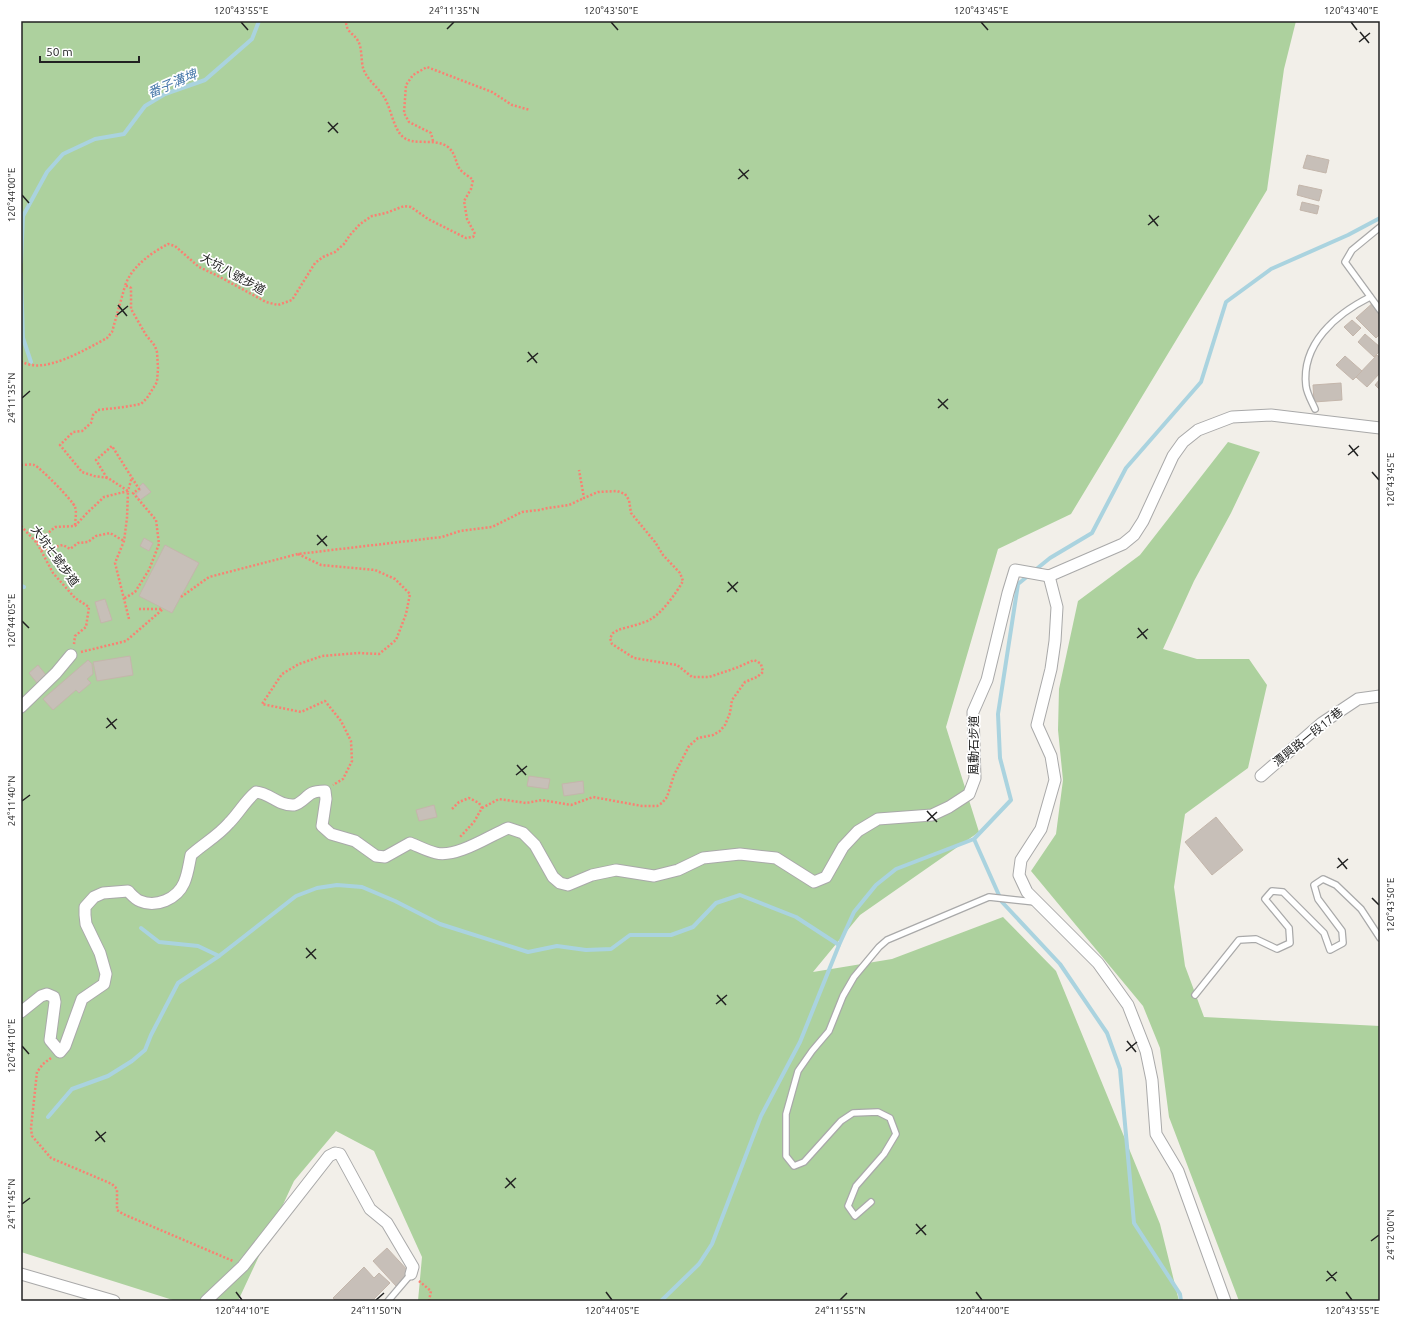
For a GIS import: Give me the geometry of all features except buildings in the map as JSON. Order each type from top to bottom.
[{"type":"street","points":[[1225,1301],[1178,1171],[1156,1134],[1152,1080],[1148,1058],[1128,1005],[1098,963],[1027,892],[1019,875],[1021,860],[1041,829],[1055,780],[1051,756],[1037,725],[1051,669],[1055,641],[1057,607],[1049,576],[1123,544],[1134,535],[1143,521],[1173,456],[1183,442],[1198,430],[1232,417],[1270,415],[1380,428]]},
{"type":"street","name":"風動石步道","points":[[325,791],[326,799],[322,826],[331,834],[355,841],[376,856],[385,857],[410,842],[436,853],[446,853],[471,848],[494,834],[508,828],[523,833],[536,845],[553,877],[560,883],[568,885],[592,874],[616,870],[654,876],[678,870],[703,858],[740,854],[776,858],[814,882],[826,877],[843,847],[858,831],[878,819],[932,815],[949,807],[969,794],[975,778],[973,712],[987,680],[1015,570],[1049,576]]},
{"type":"street","points":[[21,707],[56,673],[71,655]]},
{"type":"street","name":"潭興路一段17巷","points":[[1261,776],[1322,723],[1358,699],[1380,696]]},
{"type":"street","points":[[21,1012],[41,996],[47,994],[54,997],[55,1002],[50,1040],[60,1052],[65,1046],[82,999],[104,984],[106,974],[100,953],[86,924],[85,907],[94,896],[103,893],[128,891],[138,901],[148,904],[167,900],[176,895],[184,883],[191,855],[212,840],[230,823],[249,798],[256,792],[264,793],[274,800],[286,805],[296,805],[313,792],[325,791]]},
{"type":"street","points":[[206,1301],[243,1266],[329,1156],[335,1153],[340,1154],[370,1209],[387,1223],[413,1267],[411,1274]]},
{"type":"street","points":[[21,1274],[114,1301]]},
{"type":"lane","points":[[1380,227],[1352,250],[1345,262],[1380,310]]},
{"type":"lane","points":[[1314,410],[1306,387],[1306,362],[1320,337],[1337,317],[1370,297]]},
{"type":"lane","points":[[1196,995],[1239,940],[1256,939],[1277,949],[1290,943],[1289,928],[1265,899],[1272,891],[1283,892],[1314,922],[1324,933],[1330,950],[1343,943],[1342,930],[1318,899],[1314,885],[1323,880],[1336,885],[1361,909],[1380,938]]},
{"type":"lane","points":[[871,1202],[855,1216],[848,1206],[856,1186],[884,1154],[896,1134],[890,1118],[878,1112],[852,1113],[841,1121],[804,1162],[794,1166],[786,1156],[786,1114],[798,1071],[829,1031],[843,996],[854,977],[879,947],[887,940],[989,897],[1038,903]]},
{"type":"lane","points":[[388,1301],[411,1274]]},
{"type":"path","name":"大坑八號步道","points":[[125,286],[133,271],[146,259],[168,244],[175,246],[207,272],[218,276],[266,302],[278,305],[292,300],[314,263],[335,252],[344,244],[360,224],[372,216],[386,213],[404,206],[411,207],[428,219],[466,238],[473,237],[475,234],[467,219],[464,201],[471,189],[473,180],[469,175],[460,169],[456,156],[448,147],[433,141],[409,141],[402,136],[384,96],[371,82],[363,68],[358,40],[351,34],[346,26],[346,21]]},
{"type":"path","points":[[433,141],[431,133],[409,122],[404,113],[406,85],[413,75],[427,67],[492,92],[512,105],[530,110]]},
{"type":"path","points":[[21,362],[26,364],[42,365],[56,363],[107,338],[112,332],[125,286],[131,288],[131,309],[157,352],[157,382],[147,398],[141,404],[98,410],[93,415],[91,423],[82,431],[73,432],[60,445],[82,472],[108,478]]},
{"type":"path","points":[[123,599],[135,592],[149,570],[159,544],[156,520],[133,493],[139,489],[112,446],[96,460],[108,478],[128,491]]},
{"type":"path","points":[[21,465],[34,465],[46,474],[54,484],[66,494],[76,508],[75,526]]},
{"type":"path","points":[[578,470],[584,498]]},
{"type":"path","points":[[129,619],[115,563],[124,541],[128,491],[132,476]]},
{"type":"path","points":[[37,543],[55,527],[75,526],[104,498],[128,491]]},
{"type":"path","points":[[181,597],[208,577],[298,554],[442,537],[460,531],[492,527],[522,512],[569,505],[598,492],[617,491],[625,494],[629,500],[632,512],[655,542],[663,556],[680,573],[683,581],[666,606],[651,619],[618,630],[610,638],[612,644],[634,658],[677,665],[692,677],[709,677],[754,660],[761,664],[763,672],[757,678],[745,682],[732,700],[730,713],[725,725],[720,731],[713,735],[698,738],[689,746],[674,775],[668,797],[657,806],[642,806],[593,797],[571,805],[542,800],[526,803],[499,799],[482,808],[474,822],[446,853]]},
{"type":"path","name":"大坑七號步道","points":[[21,526],[37,543],[54,573],[75,598],[89,606],[86,627],[75,636],[71,655]]},
{"type":"path","points":[[41,550],[63,545],[70,550],[78,543],[88,542],[96,536],[110,533],[124,541]]},
{"type":"path","points":[[298,554],[320,565],[375,570],[395,579],[410,594],[406,614],[396,640],[379,654],[358,653],[322,656],[299,664],[282,674],[262,704],[301,712],[325,701],[341,721],[351,741],[352,761],[343,779],[325,791]]},
{"type":"path","points":[[71,655],[126,641],[163,609],[139,609]]},
{"type":"path","points":[[452,809],[459,802],[469,798],[479,803],[482,808]]},
{"type":"path","points":[[60,1052],[43,1064],[37,1072],[30,1128],[32,1136],[51,1158],[112,1184],[117,1189],[117,1210],[123,1214],[243,1266]]},
{"type":"path","points":[[411,1274],[431,1291],[429,1301]]},
{"type":"green space","points":[[21,21],[1296,21],[1284,69],[1267,190],[1071,514],[998,549],[946,727],[979,832],[860,915],[813,972],[892,959],[1003,917],[1056,971],[1160,1224],[1179,1301],[418,1301],[422,1257],[374,1151],[336,1131],[294,1181],[238,1301],[176,1301],[21,1252]]},
{"type":"green space","points":[[1228,442],[1260,452],[1231,513],[1194,581],[1163,649],[1197,659],[1249,659],[1267,685],[1248,768],[1185,814],[1174,887],[1185,966],[1204,1017],[1380,1026],[1380,1301],[1239,1301],[1169,1117],[1160,1048],[1143,1006],[1031,871],[1056,834],[1063,780],[1058,730],[1059,689],[1078,601],[1140,555]]},
{"type":"waterway","name":"番子溝埤","points":[[21,215],[23,216],[47,172],[63,154],[95,139],[124,134],[145,106],[165,94],[205,80],[252,39],[259,21]]},
{"type":"waterway","points":[[21,262],[23,216]]},
{"type":"waterway","points":[[661,1301],[699,1264],[712,1244],[761,1116],[800,1042],[854,912],[876,885],[896,869],[974,839],[1011,800],[1000,758],[998,714],[1018,584],[1050,558],[1092,533],[1126,468],[1201,382],[1226,302],[1271,269],[1348,235],[1380,218]]},
{"type":"waterway","points":[[21,274],[23,338],[31,362]]},
{"type":"waterway","points":[[974,839],[1002,902],[1060,964],[1107,1033],[1120,1069],[1134,1223],[1180,1294],[1181,1301]]},
{"type":"waterway","points":[[48,1117],[72,1089],[108,1076],[132,1061],[145,1050],[151,1035],[178,983],[219,956],[296,896],[317,888],[337,885],[362,887],[395,901],[440,924],[528,952],[557,946],[586,950],[611,949],[630,935],[671,935],[693,927],[716,903],[740,895],[796,917],[839,945]]},
{"type":"waterway","points":[[141,928],[159,942],[198,946],[219,956]]}]
